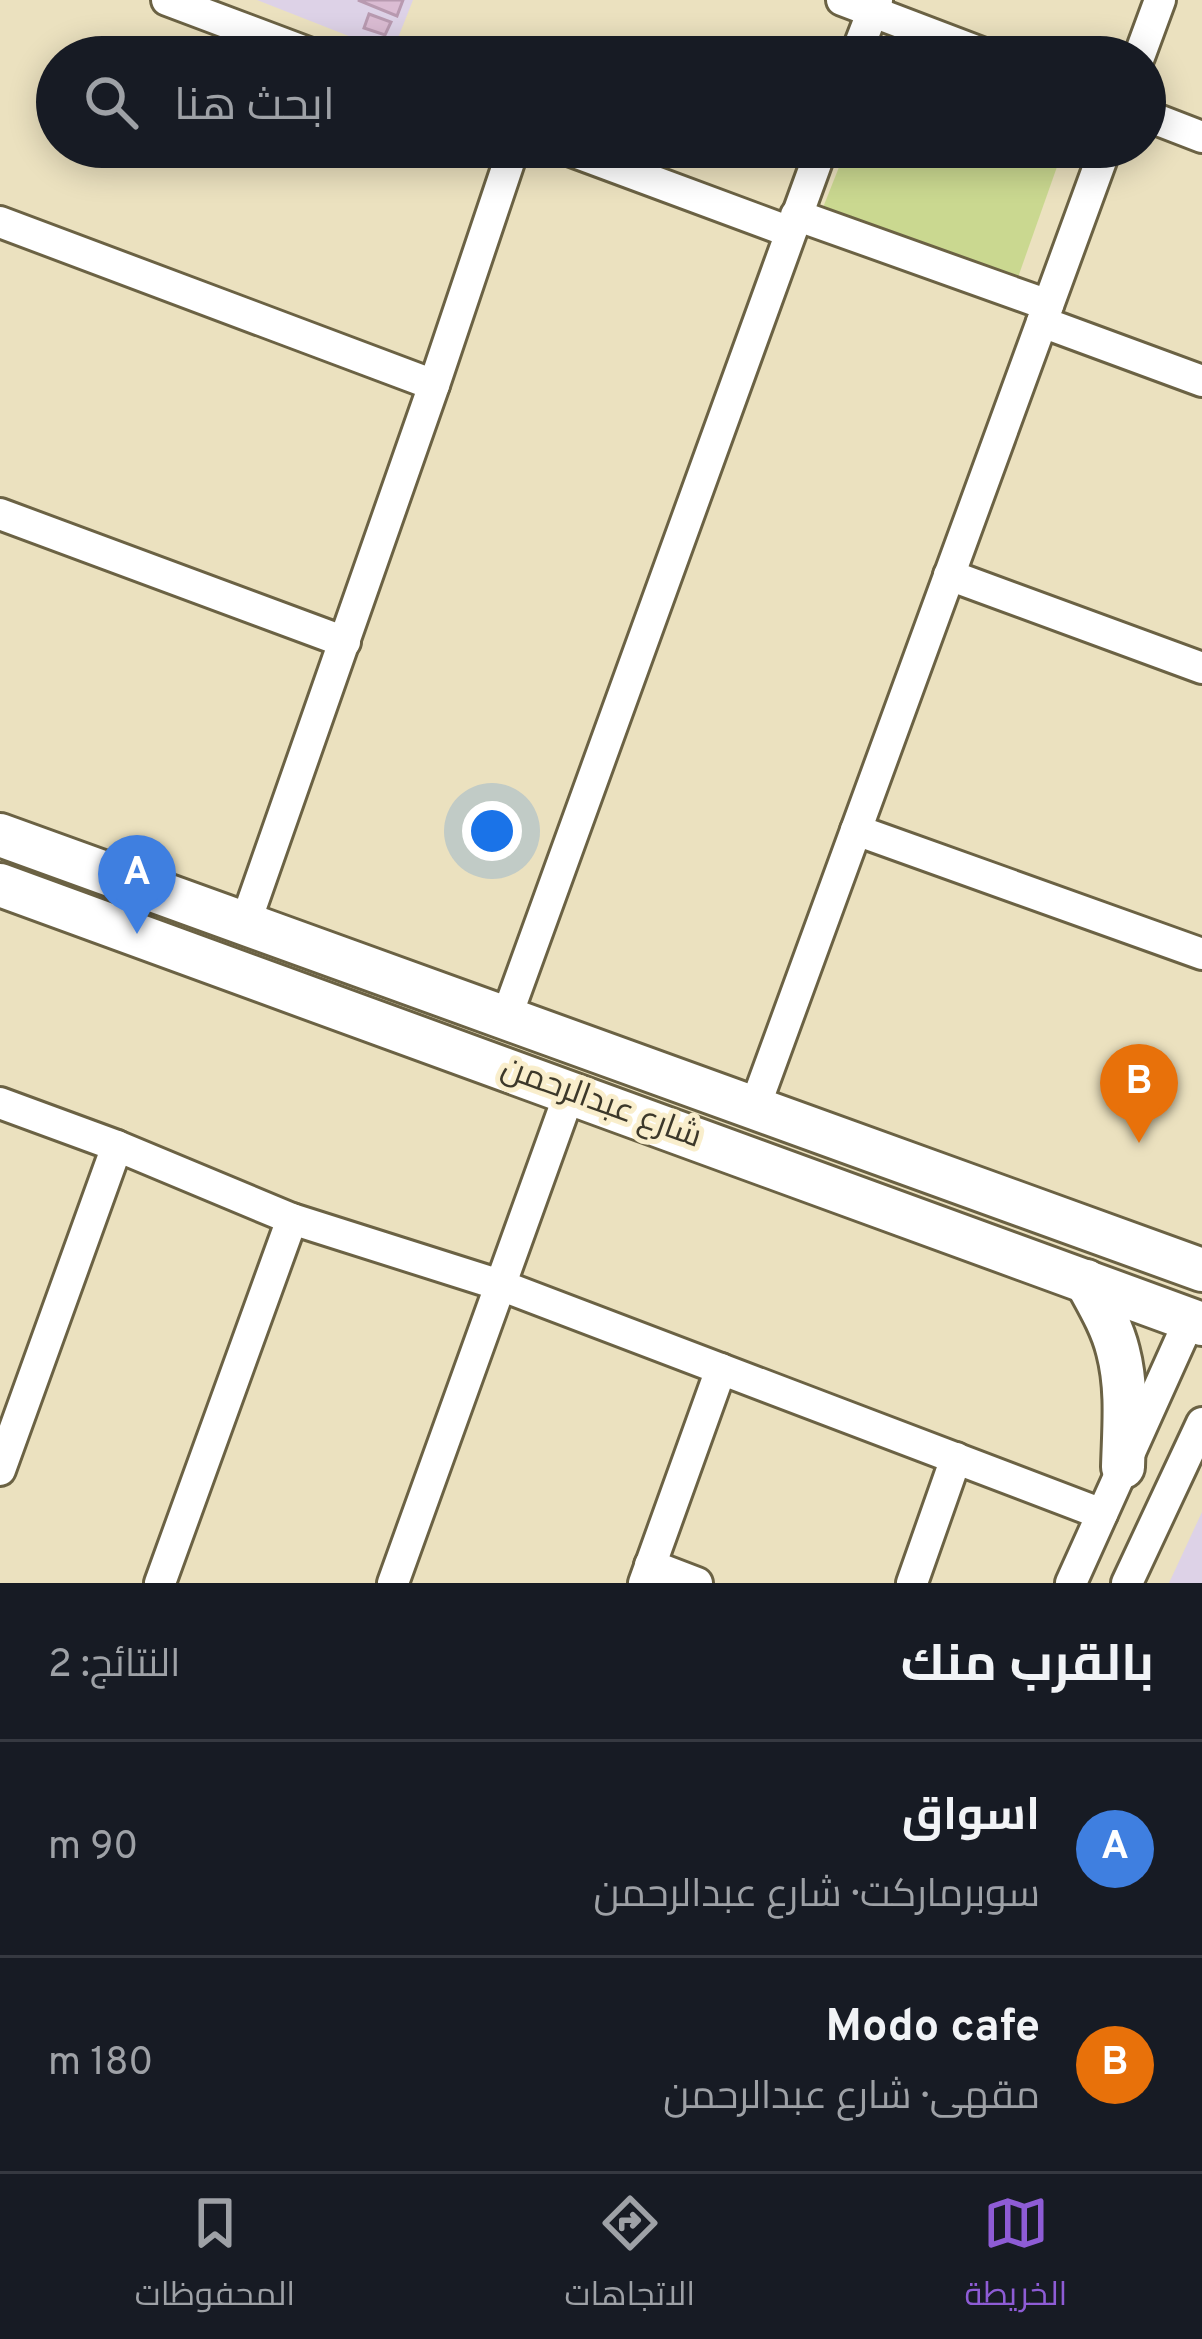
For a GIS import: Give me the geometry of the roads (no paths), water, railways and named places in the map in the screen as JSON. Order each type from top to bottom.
[{"type":"main road","name":"شارع عبدالرحمن","points":[[0,835],[1202,1270]]},
{"type":"main road","name":"شارع عبدالرحمن","points":[[0,885],[1086,1281],[1198,1316]]},
{"type":"main road","points":[[1086,1281],[1118,1348],[1124,1382],[1124,1467]]},
{"type":"street","points":[[167,0],[264,36]]},
{"type":"street","points":[[842,0],[875,6],[944,36]]},
{"type":"street","points":[[1147,36],[1160,0]]},
{"type":"street","points":[[864,36],[875,6]]},
{"type":"street","points":[[1166,124],[1202,137]]},
{"type":"street","points":[[245,924],[507,168]]},
{"type":"street","points":[[625,168],[1045,314],[1202,380]]},
{"type":"street","points":[[506,1018],[814,168]]},
{"type":"street","points":[[754,1109],[1098,168]]},
{"type":"street","points":[[0,222],[434,385]]},
{"type":"street","points":[[0,514],[345,642]]},
{"type":"street","points":[[949,575],[1202,668]]},
{"type":"street","points":[[856,830],[1202,954]]},
{"type":"street","points":[[393,1583],[570,1092]]},
{"type":"street","points":[[0,1103],[117,1146],[292,1220],[500,1285],[1102,1514]]},
{"type":"street","points":[[0,1470],[117,1146]]},
{"type":"street","points":[[164,1582],[292,1220]]},
{"type":"street","points":[[1071,1583],[1198,1316]]},
{"type":"street","points":[[697,1583],[647,1574],[722,1369]]},
{"type":"street","points":[[1127,1583],[1202,1423]]},
{"type":"street","points":[[912,1583],[956,1458]]},
{"type":"place","name":"اسواق","points":[[137,934]]},
{"type":"place","name":"Modo cafe","points":[[1139,1143]]}]
